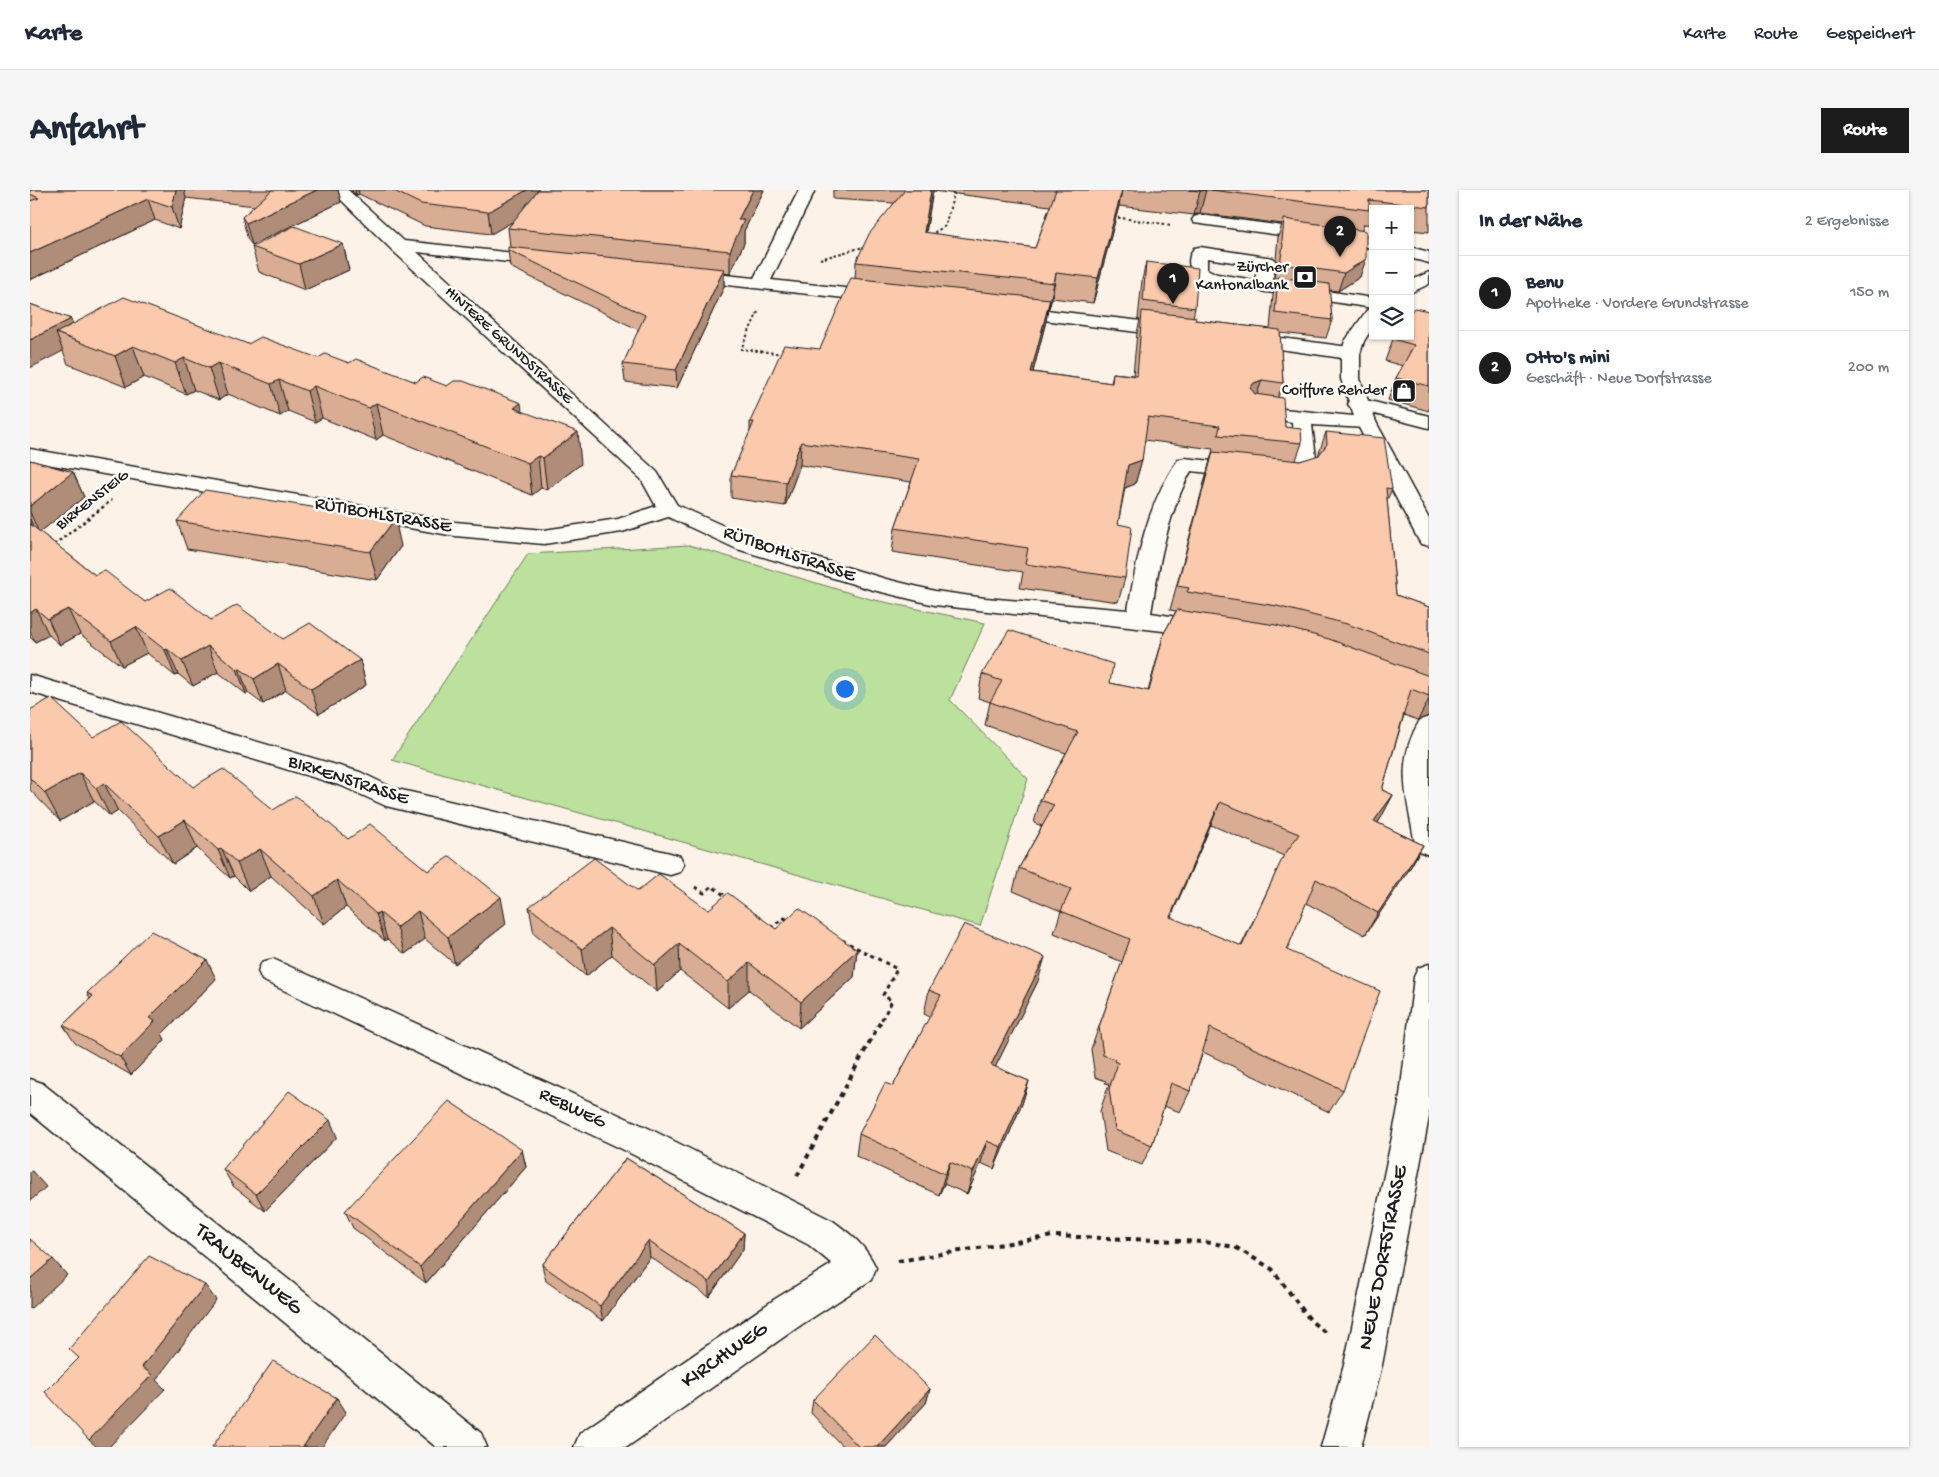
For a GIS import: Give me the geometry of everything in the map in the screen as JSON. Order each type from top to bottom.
[{"type":"street","name":"HINTERE GRUNDSTRASSE","points":[[339,190],[650,476],[669,509]]},
{"type":"street","points":[[765,279],[807,190]]},
{"type":"street","points":[[1200,220],[1369,242]]},
{"type":"street","points":[[397,245],[564,263]]},
{"type":"street","points":[[1414,253],[1429,258]]},
{"type":"street","points":[[672,274],[765,279],[896,298]]},
{"type":"street","points":[[1414,286],[1429,278]]},
{"type":"street","points":[[1263,286],[1369,302]]},
{"type":"street","points":[[992,309],[1195,333]]},
{"type":"street","points":[[1369,319],[1358,331],[1349,352],[1348,371],[1362,413],[1429,539]]},
{"type":"street","points":[[1224,337],[1349,352]]},
{"type":"street","points":[[1264,412],[1333,421],[1362,413],[1429,422]]},
{"type":"street","points":[[1138,619],[1151,543],[1176,477],[1185,464],[1291,476],[1302,473],[1307,466],[1301,417]]},
{"type":"street","name":"RÜTIBOHLSTRASSE","points":[[30,454],[456,529],[544,537],[622,525],[669,509],[745,544],[881,585],[926,596],[985,604],[1138,619],[1232,632]]},
{"type":"street","name":"BIRKENSTRASSE","points":[[30,683],[351,779],[386,796],[670,864]]},
{"type":"street","points":[[1429,726],[1418,755],[1417,778],[1429,844]]},
{"type":"street","name":"REBWEG","points":[[274,971],[651,1146],[821,1233],[840,1247],[858,1268]]},
{"type":"street","name":"NEUE DORFSTRASSE","points":[[1342,1447],[1363,1365],[1415,1104],[1429,977]]},
{"type":"street","name":"TRAUBENWEG","points":[[30,1093],[467,1447]]},
{"type":"street","name":"KIRCHWEG","points":[[594,1447],[788,1312],[858,1268]]},
{"type":"path","points":[[929,236],[945,226],[955,190]]},
{"type":"path","points":[[1115,209],[1113,218],[1181,226],[1182,218],[1200,220]]},
{"type":"path","points":[[789,355],[741,349],[765,279],[822,259],[875,244]]},
{"type":"path","name":"BIRKENSTEIG","points":[[53,546],[145,474]]},
{"type":"path","points":[[690,884],[704,893],[712,886],[733,902]]},
{"type":"path","points":[[762,923],[769,928],[784,918],[792,921]]},
{"type":"path","points":[[795,1181],[892,1001],[883,995],[897,969],[850,942],[833,936]]},
{"type":"path","points":[[858,1268],[1053,1236],[1205,1242],[1236,1247],[1272,1268],[1311,1321],[1363,1365]]},
{"type":"green space","points":[[689,545],[870,599],[985,623],[950,700],[1028,779],[980,926],[392,760],[528,554]]},
{"type":"building","points":[[30,190],[176,190],[172,207],[148,199],[30,253],[30,201],[39,198],[30,194]]},
{"type":"building","points":[[272,190],[317,190],[246,223],[242,217]]},
{"type":"building","points":[[392,190],[527,190],[488,212],[421,204]]},
{"type":"building","points":[[538,190],[753,190],[738,220],[744,220],[730,251],[508,228]]},
{"type":"building","points":[[905,190],[931,190],[924,232],[1035,248],[1056,190],[1122,190],[1098,278],[1056,273],[1054,283],[856,262],[869,234]]},
{"type":"building","points":[[1211,190],[1429,190],[1429,207],[1369,200],[1369,210]]},
{"type":"building","points":[[1284,219],[1366,231],[1366,259],[1344,273],[1280,264]]},
{"type":"building","points":[[294,226],[343,244],[299,264],[252,247]]},
{"type":"building","points":[[508,247],[724,269],[676,370],[623,364],[645,315],[508,250]]},
{"type":"building","points":[[1146,262],[1198,268],[1195,308],[1143,301]]},
{"type":"building","points":[[1278,277],[1329,284],[1332,320],[1275,313]]},
{"type":"building","points":[[851,278],[1050,299],[1031,372],[1112,383],[1113,373],[1137,376],[1142,311],[1196,317],[1195,320],[1280,330],[1283,383],[1262,380],[1254,383],[1250,388],[1255,394],[1283,398],[1285,427],[1301,429],[1302,443],[1218,435],[1220,426],[1148,417],[1142,460],[1128,465],[1118,524],[1132,527],[1125,578],[1025,564],[1028,548],[895,528],[919,459],[801,442],[786,482],[731,475],[754,422],[750,422],[784,345],[820,349]]},
{"type":"building","points":[[124,297],[248,344],[261,337],[318,358],[325,354],[349,363],[356,359],[416,382],[423,377],[447,386],[454,381],[463,381],[521,403],[514,408],[578,432],[543,458],[538,456],[528,463],[376,403],[369,408],[314,386],[307,391],[279,380],[271,384],[218,363],[209,368],[184,358],[175,363],[133,346],[115,356],[56,333]]},
{"type":"building","points":[[30,304],[71,319],[30,340]]},
{"type":"building","points":[[1414,308],[1429,311],[1429,386],[1396,378],[1414,345],[1396,340],[1414,340]]},
{"type":"building","points":[[1326,432],[1384,438],[1392,489],[1386,488],[1396,595],[1429,607],[1429,654],[1347,624],[1277,606],[1187,592],[1189,588],[1177,586],[1213,452],[1300,461],[1319,455],[1327,444]]},
{"type":"building","points":[[30,460],[73,472],[30,506]]},
{"type":"building","points":[[205,490],[395,519],[370,552],[177,521]]},
{"type":"building","points":[[30,524],[95,575],[104,570],[145,602],[170,588],[211,620],[237,605],[283,639],[310,623],[360,660],[311,689],[278,664],[254,679],[239,668],[237,669],[208,646],[182,661],[136,627],[111,641],[68,609],[48,619],[36,609],[30,613]]},
{"type":"building","points":[[1177,610],[1276,625],[1329,639],[1429,676],[1429,696],[1411,689],[1382,790],[1393,795],[1374,821],[1423,845],[1378,913],[1316,879],[1287,950],[1380,991],[1343,1090],[1210,1028],[1190,1091],[1171,1083],[1152,1145],[1115,1130],[1109,1089],[1118,1063],[1114,1061],[1115,1059],[1103,1055],[1099,1027],[1130,939],[1061,911],[1071,889],[1019,868],[1054,805],[1040,800],[1078,732],[990,702],[1002,681],[982,674],[1009,630],[1113,664],[1110,683],[1149,691],[1164,633]],"holes":[[[1220,802],[1299,834],[1283,857],[1242,946],[1170,917]]]},
{"type":"building","points":[[51,698],[93,737],[121,721],[193,787],[223,769],[273,810],[296,796],[348,839],[370,824],[428,871],[450,856],[501,897],[448,937],[418,911],[397,927],[379,912],[376,914],[337,880],[314,896],[260,849],[237,863],[222,849],[218,850],[185,820],[159,836],[104,783],[96,788],[80,773],[45,793],[30,778],[30,710]]},
{"type":"building","points":[[594,858],[638,891],[659,874],[708,910],[728,893],[776,929],[799,908],[857,950],[801,1002],[749,963],[728,982],[679,944],[655,965],[609,928],[582,949],[529,907]]},
{"type":"building","points":[[964,924],[1045,957],[991,1065],[1029,1081],[1001,1147],[987,1141],[973,1172],[950,1162],[945,1174],[859,1134],[885,1083],[893,1086],[941,995],[929,990]]},
{"type":"building","points":[[151,931],[207,960],[149,1018],[155,1021],[120,1057],[63,1025],[93,996],[87,993]]},
{"type":"building","points":[[289,1091],[330,1120],[256,1194],[223,1169]]},
{"type":"building","points":[[449,1101],[522,1150],[420,1267],[345,1211]]},
{"type":"building","points":[[626,1158],[744,1233],[709,1282],[648,1241],[600,1306],[542,1265]]},
{"type":"building","points":[[30,1239],[53,1259],[30,1279]]},
{"type":"building","points":[[149,1256],[205,1285],[142,1367],[152,1375],[89,1440],[45,1392],[79,1358],[69,1349]]},
{"type":"building","points":[[875,1335],[930,1389],[877,1447],[859,1447],[813,1400]]},
{"type":"building","points":[[273,1361],[337,1398],[303,1447],[212,1447]]},
{"type":"place","name":"Otto's mini","points":[[1340,257]]},
{"type":"place","name":"Zürcher Kantonalbank","points":[[1305,277]]},
{"type":"place","name":"Benu","points":[[1173,304]]},
{"type":"place","name":"Coiffure Rehder","points":[[1404,391]]}]
